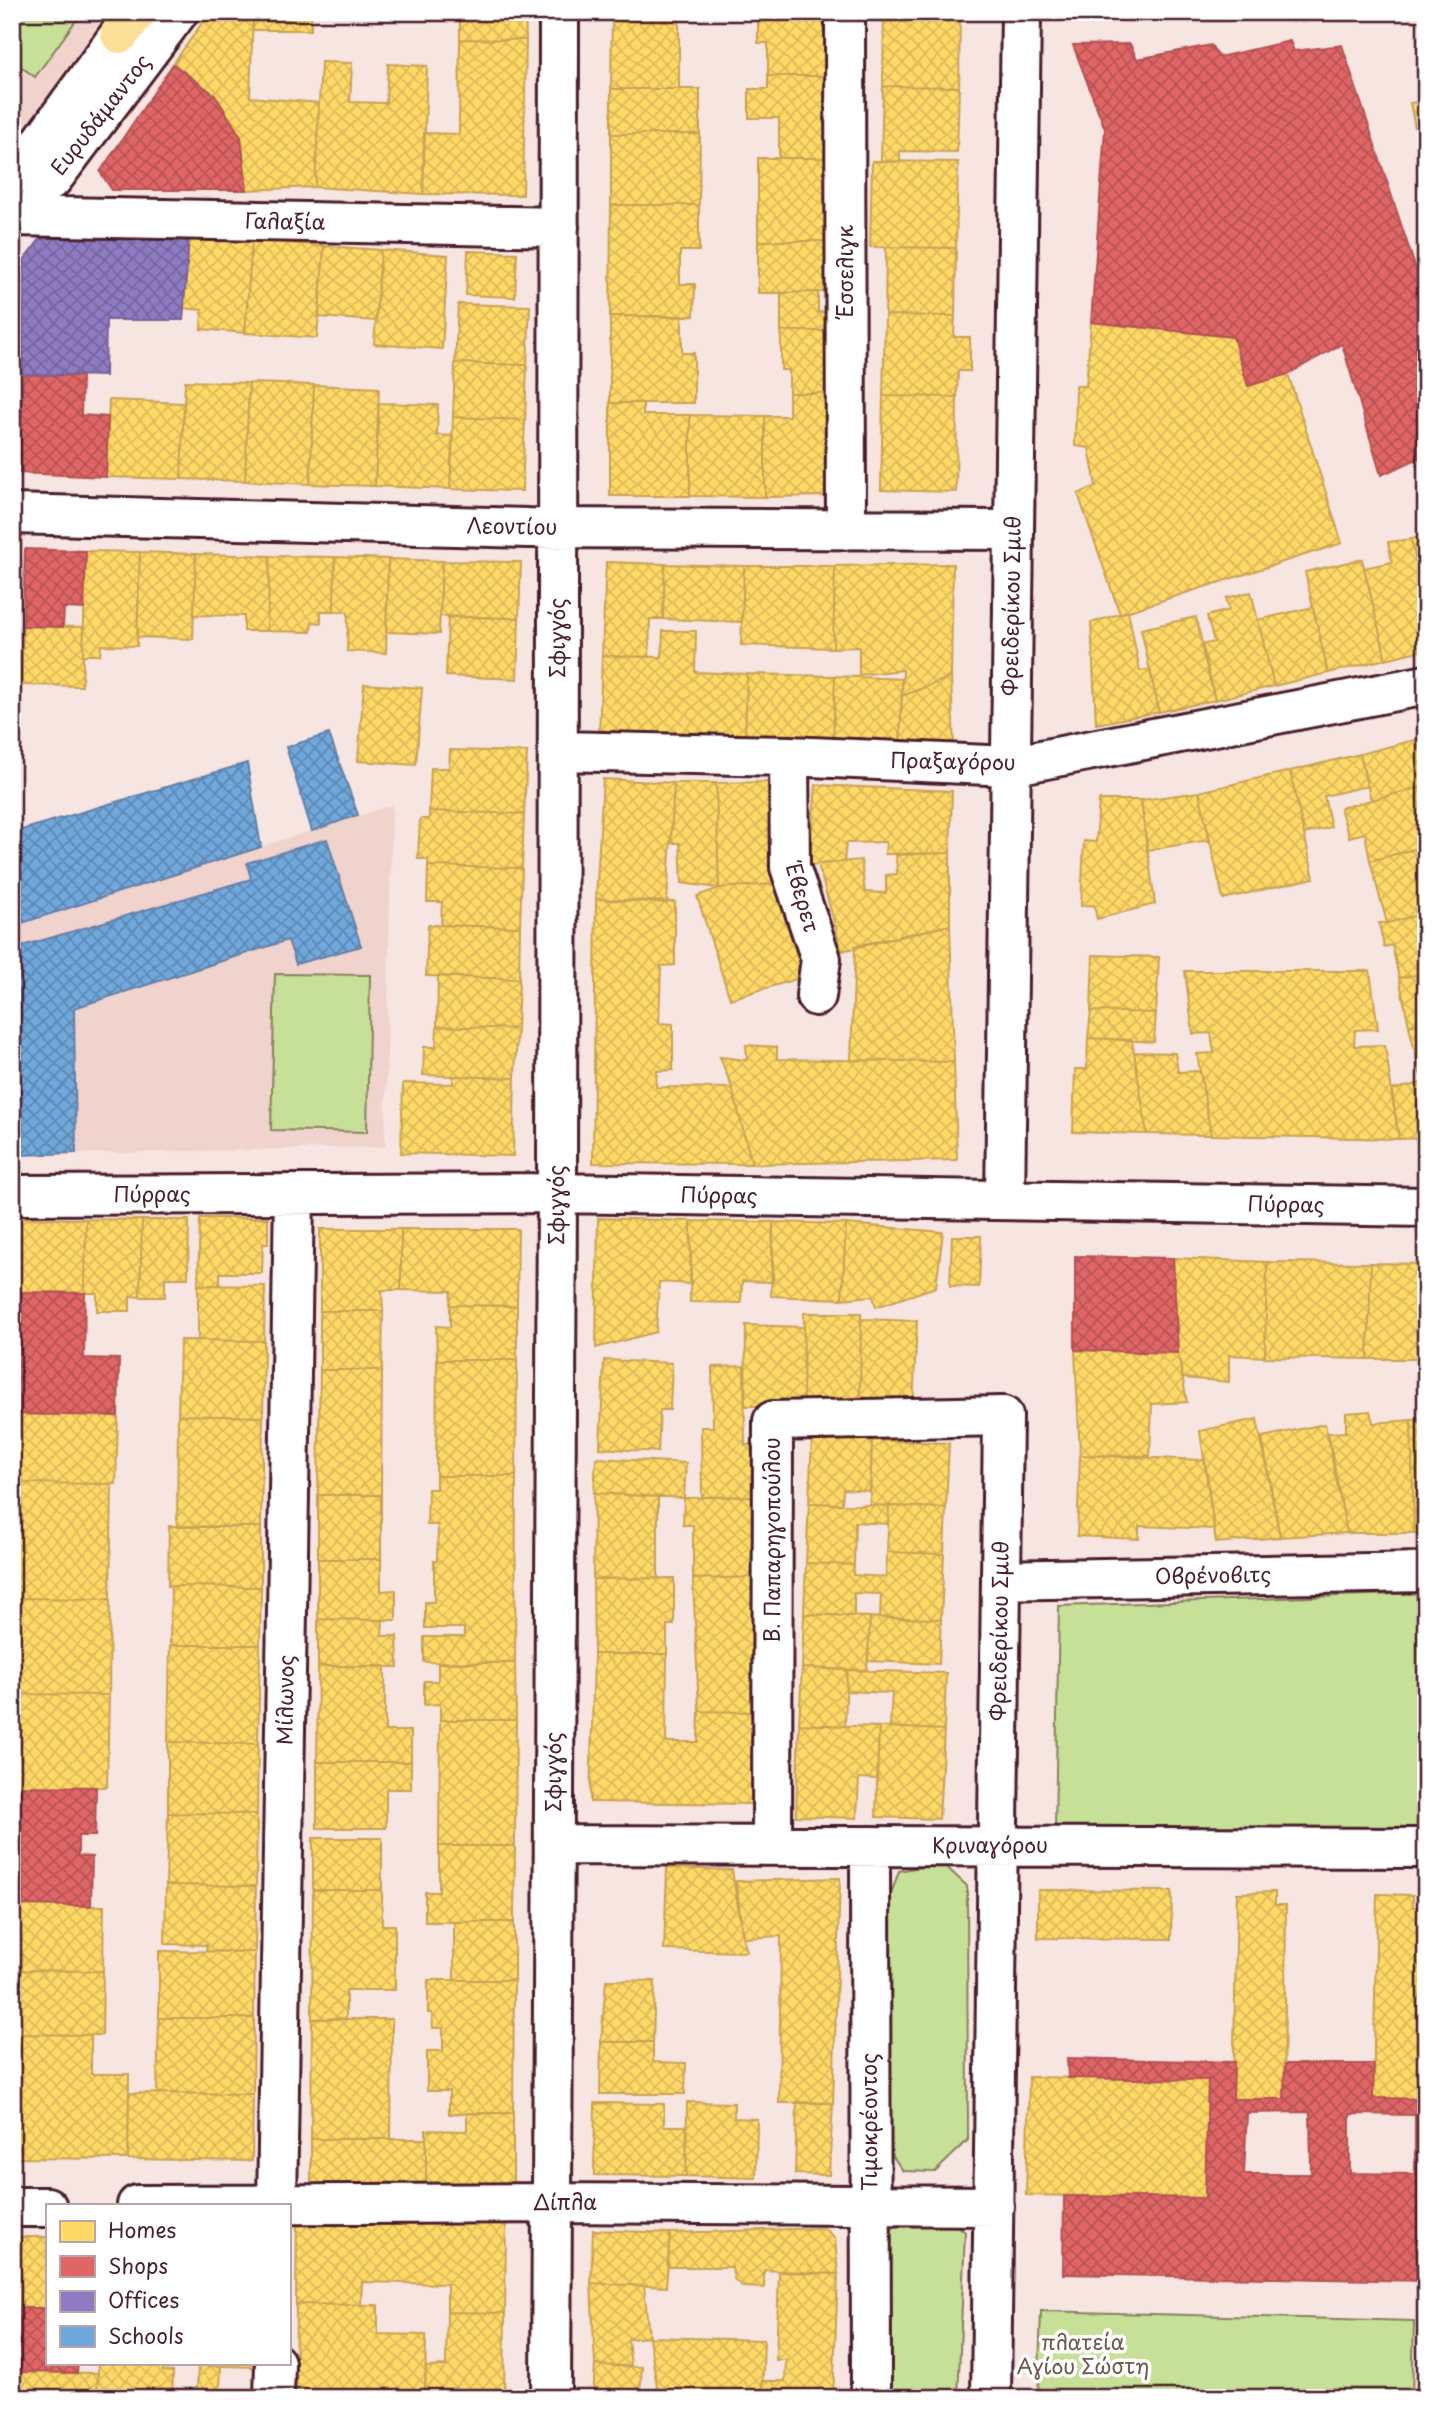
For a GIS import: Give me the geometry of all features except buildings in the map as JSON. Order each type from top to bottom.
[{"type":"street","name":"Ευρυδάμαντος","points":[[12,207],[53,178],[178,12]]},
{"type":"street","name":"Σφιγγός","points":[[551,2398],[557,1193],[558,12]]},
{"type":"street","name":"Έσσελιγκ","points":[[845,12],[846,530]]},
{"type":"street","name":"Φρειδερίκου Σμιθ","points":[[1005,1200],[1021,12]]},
{"type":"street","name":"Ευρυδάμαντος","points":[[12,190],[27,162],[129,20]]},
{"type":"street","name":"Γαλαξία","points":[[12,216],[559,227]]},
{"type":"street","name":"Λεοντίου","points":[[12,514],[558,528],[1013,530]]},
{"type":"street","name":"Πραξαγόρου","points":[[558,751],[789,756],[1010,766],[1426,685]]},
{"type":"street","name":"Έβερετ","points":[[789,756],[790,867],[821,959],[816,996]]},
{"type":"street","name":"Πύρρας","points":[[12,1195],[557,1193],[1426,1207]]},
{"type":"street","name":"Μίλωνος","points":[[277,2204],[294,1195]]},
{"type":"street","name":"Φρειδερίκου Σμιθ","points":[[998,1846],[1003,1416]]},
{"type":"street","name":"Β. Παπαρηγοπούλου","points":[[772,1846],[773,1422],[1003,1416]]},
{"type":"street","name":"Οβρένοβιτς","points":[[1001,1580],[1426,1573]]},
{"type":"street","name":"Κριναγόρου","points":[[554,1845],[1426,1848]]},
{"type":"street","name":"Τιμοκρέοντος","points":[[870,1846],[870,2398]]},
{"type":"street","points":[[991,2398],[998,1846]]},
{"type":"street","name":"Δίπλα","points":[[277,2204],[994,2206]]},
{"type":"street","points":[[12,2207],[46,2207]]},
{"type":"street","points":[[274,2398],[275,2364]]},
{"type":"shaded area","points":[[12,12],[107,12],[12,152]]},
{"type":"shaded area","points":[[392,805],[385,1147],[20,1155],[19,924]]},
{"type":"green space","points":[[12,12],[82,12],[35,77],[12,60]]},
{"type":"green space","points":[[275,974],[370,975],[367,1132],[271,1130]]},
{"type":"green space","points":[[1426,1593],[1426,1836],[1055,1829],[1059,1606]]},
{"type":"green space","points":[[942,1863],[967,1886],[968,2140],[935,2172],[903,2171],[885,2145],[887,1906],[899,1871]]},
{"type":"green space","points":[[940,2212],[965,2232],[958,2398],[885,2398],[890,2231],[911,2213]]},
{"type":"green space","name":"πλατεία Αγίου Σώστη","points":[[1041,2311],[1414,2321],[1412,2398],[1038,2398]]}]
